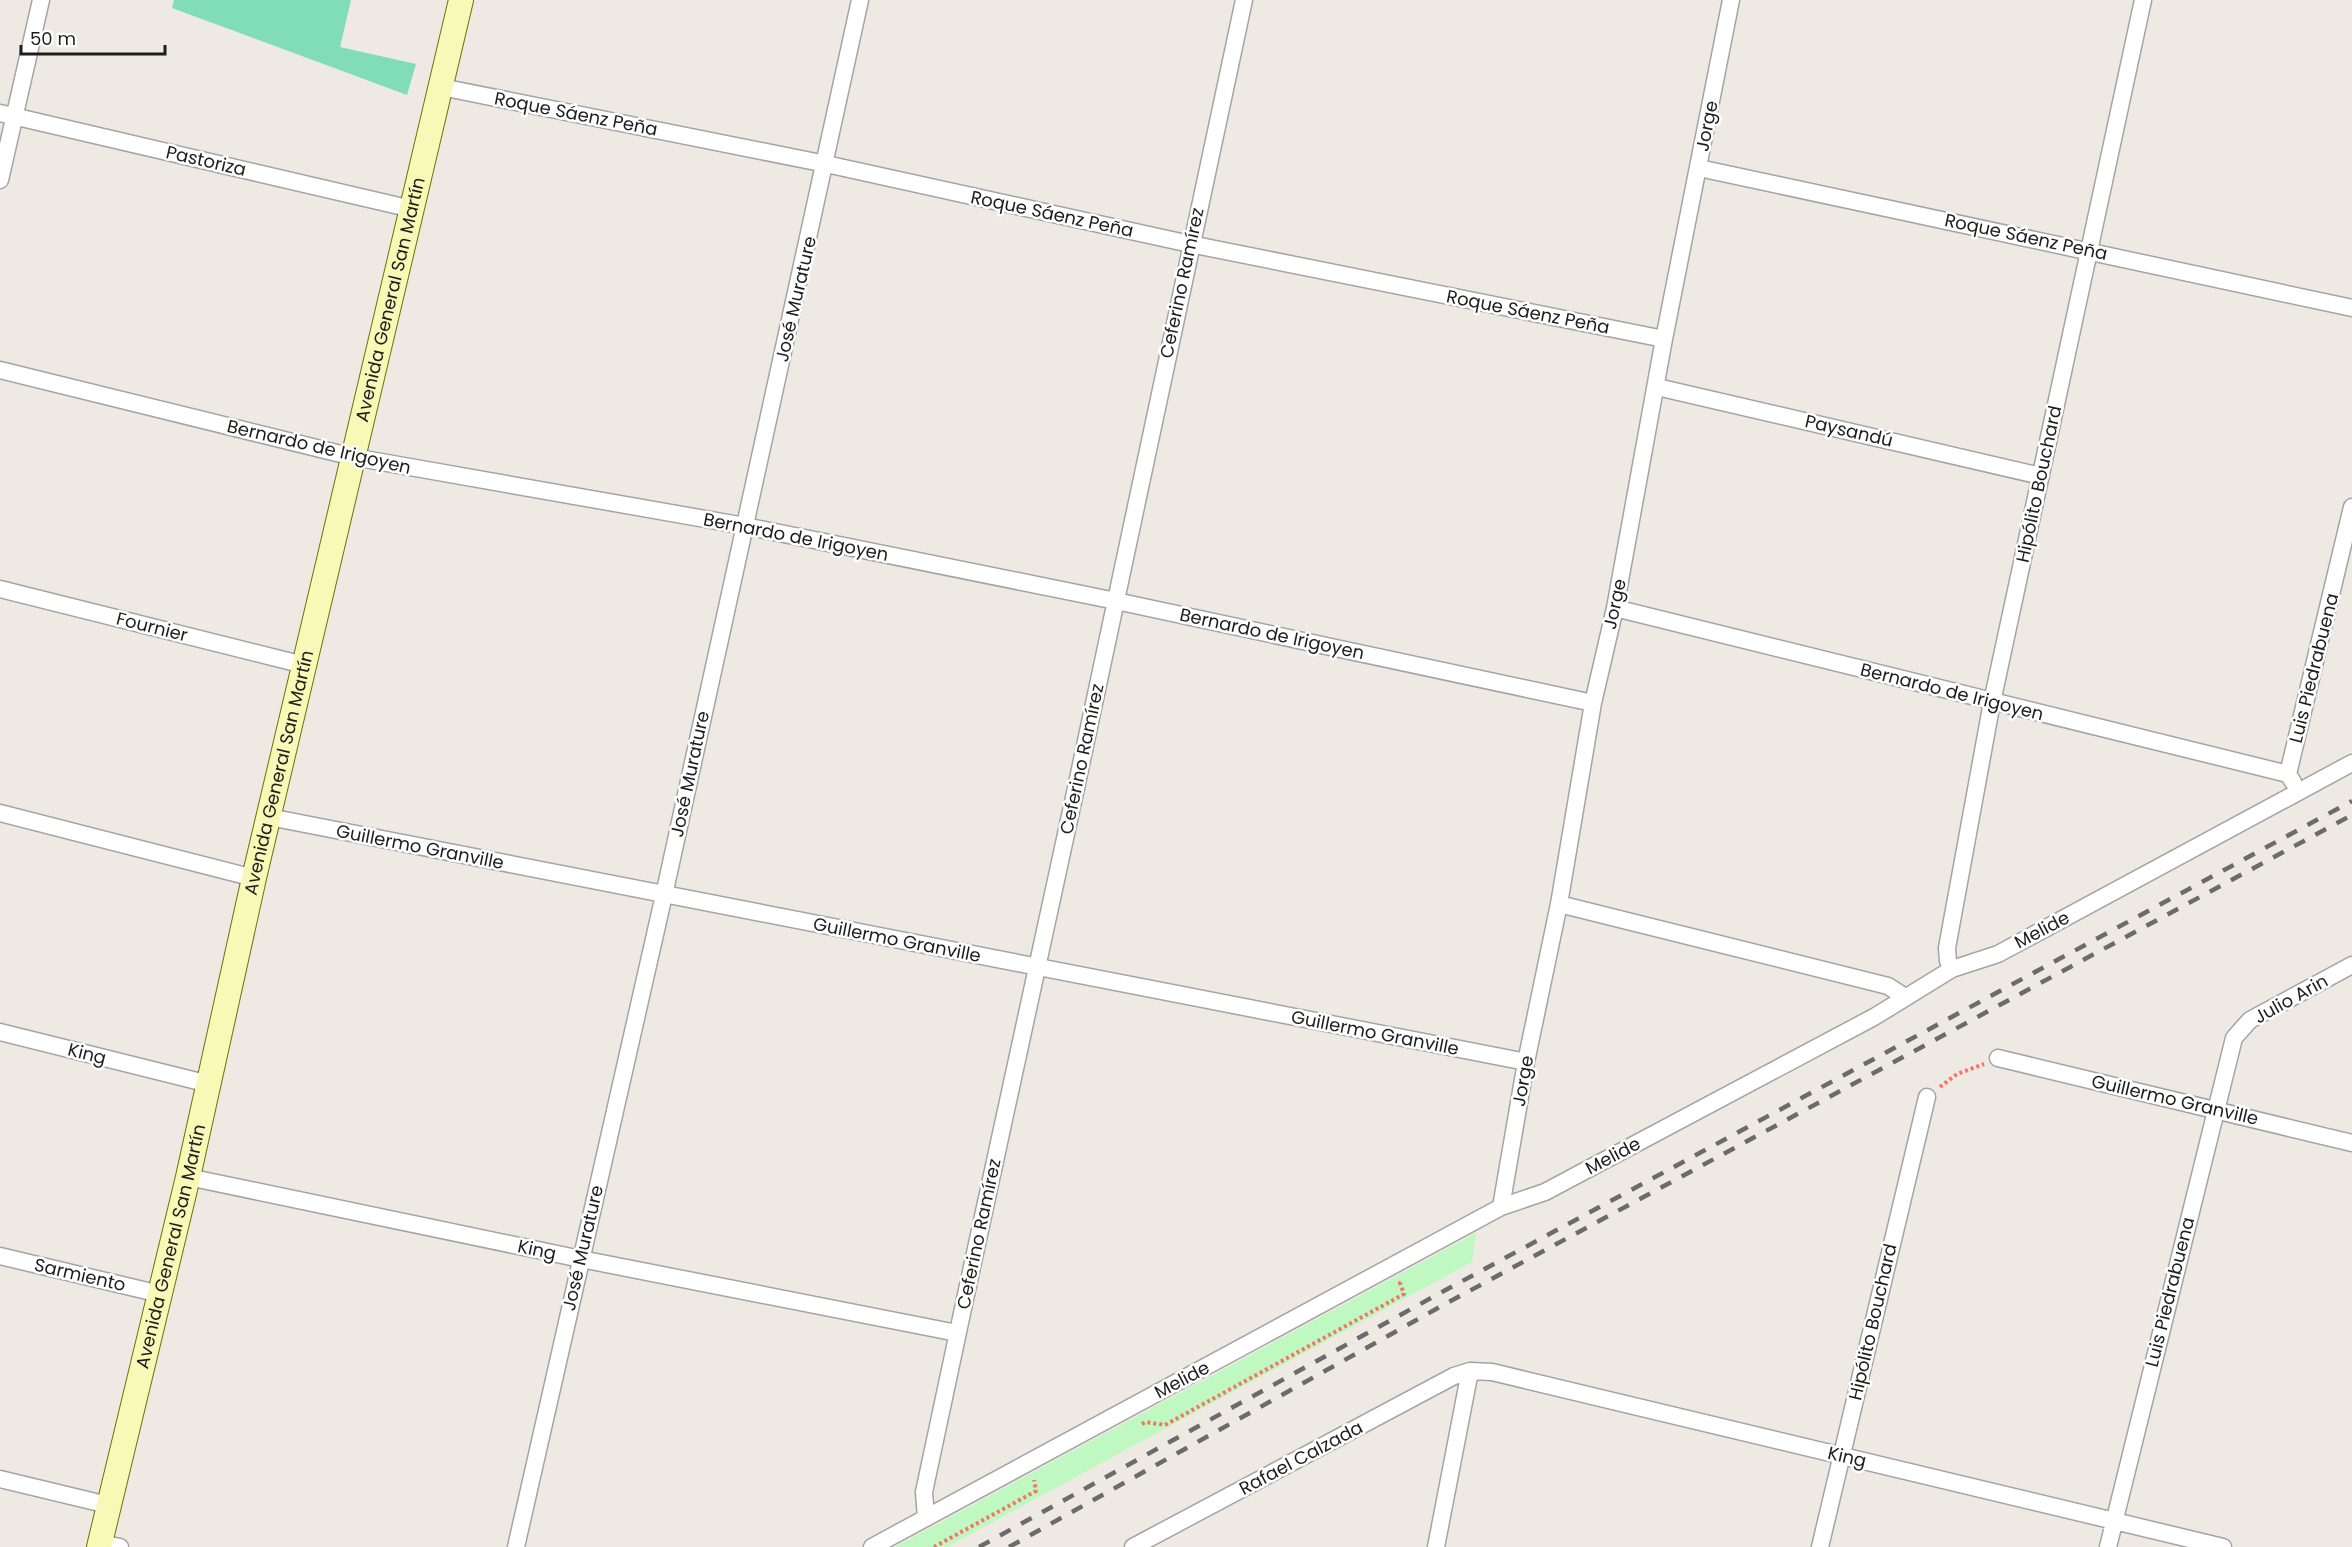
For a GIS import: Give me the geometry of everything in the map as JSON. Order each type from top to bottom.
[{"type":"main road","name":"Avenida General San Martín","points":[[106,1546],[108,1505],[188,1177],[304,665],[460,0]]},
{"type":"street","points":[[0,180],[7,115],[41,0]]},
{"type":"street","name":"José Murature","points":[[516,1547],[826,164],[860,0]]},
{"type":"street","name":"Ceferino Ramírez","points":[[926,1518],[924,1492],[957,1333],[1038,968],[1190,244],[1244,0]]},
{"type":"street","name":"Jorge","points":[[1501,1207],[1593,703],[1615,608],[1664,339],[1731,0]]},
{"type":"street","name":"Hipólito Bouchard","points":[[1952,969],[1948,961],[1947,948],[1992,702],[2143,0]]},
{"type":"street","name":"Roque Sáenz Peña","points":[[441,87],[826,164],[1190,244],[1664,339]]},
{"type":"street","name":"Pastoriza","points":[[7,115],[412,209]]},
{"type":"street","name":"Roque Sáenz Peña","points":[[1699,168],[2352,308]]},
{"type":"street","name":"Bernardo de Irigoyen","points":[[0,370],[353,457],[745,526],[1116,601],[1593,703]]},
{"type":"street","name":"Paysandú","points":[[1657,387],[2041,476]]},
{"type":"street","name":"Luis Piedrabuena","points":[[2288,774],[2348,550],[2352,507]]},
{"type":"street","name":"Fournier","points":[[0,590],[304,665]]},
{"type":"street","name":"Bernardo de Irigoyen","points":[[1615,608],[2288,774]]},
{"type":"street","name":"Melide","points":[[872,1547],[1501,1207],[1545,1192],[1874,1017],[1952,969],[1998,954],[2352,763]]},
{"type":"street","points":[[2288,774],[2298,792]]},
{"type":"street","points":[[0,813],[255,878]]},
{"type":"street","name":"Guillermo Granville","points":[[269,817],[1526,1062]]},
{"type":"street","points":[[1558,904],[1888,986],[1905,997]]},
{"type":"street","name":"Julio Arin","points":[[2234,1038],[2250,1020],[2352,965]]},
{"type":"street","name":"King","points":[[0,1032],[209,1084]]},
{"type":"street","name":"Luis Piedrabuena","points":[[2108,1547],[2234,1038]]},
{"type":"street","name":"Guillermo Granville","points":[[1998,1058],[2352,1143]]},
{"type":"street","name":"Hipólito Bouchard","points":[[1820,1547],[1927,1097]]},
{"type":"street","name":"King","points":[[188,1177],[581,1259],[957,1333]]},
{"type":"street","name":"Sarmiento","points":[[0,1256],[160,1294]]},
{"type":"street","points":[[1436,1547],[1470,1371]]},
{"type":"street","name":"King","points":[[1470,1371],[1492,1372],[2223,1547]]},
{"type":"street","name":"Rafael Calzada","points":[[1133,1547],[1444,1381],[1470,1371]]},
{"type":"street","points":[[0,1479],[108,1505]]},
{"type":"path","points":[[1927,1097],[1957,1074],[1998,1058]]},
{"type":"path","points":[[1135,1427],[1145,1422],[1165,1425],[1175,1420],[1404,1294],[1400,1283],[1411,1278]]},
{"type":"path","points":[[934,1547],[1036,1491],[1033,1480],[1043,1475]]},
{"type":"green space","points":[[174,0],[351,0],[340,47],[416,64],[407,95],[172,8]]},
{"type":"green space","points":[[1476,1233],[1472,1262],[947,1547],[895,1547]]},
{"type":"railway","points":[[979,1547],[1442,1292],[2352,801]]},
{"type":"railway","points":[[1009,1547],[1447,1303],[2352,815]]}]
